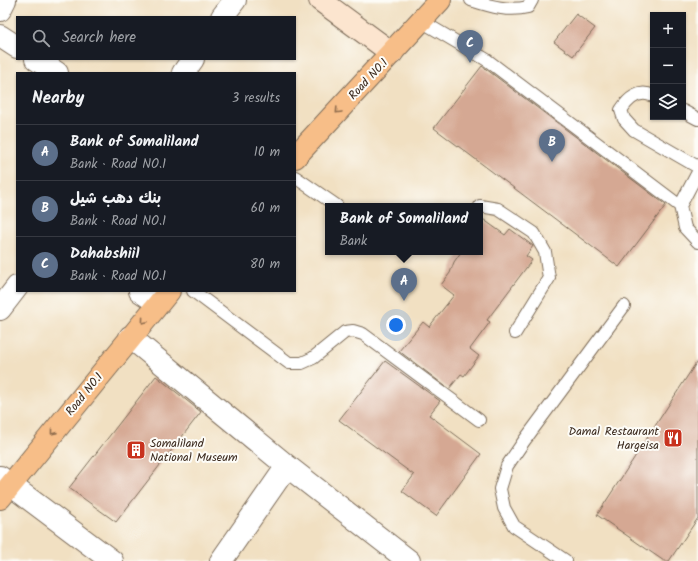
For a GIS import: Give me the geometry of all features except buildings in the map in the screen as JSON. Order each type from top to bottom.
[{"type":"highway","name":"Road NO.1","points":[[296,156],[440,0]]},
{"type":"highway","name":"Road NO.1","points":[[4,486],[164,297]]},
{"type":"main road","points":[[320,0],[392,53]]},
{"type":"street","points":[[0,10],[5,0]]},
{"type":"street","points":[[223,16],[235,0]]},
{"type":"street","points":[[0,36],[16,46]]},
{"type":"street","points":[[38,60],[56,72]]},
{"type":"street","points":[[183,72],[191,60]]},
{"type":"street","points":[[0,309],[16,288]]},
{"type":"street","points":[[144,292],[164,297]]},
{"type":"street","points":[[130,337],[399,558]]},
{"type":"street","points":[[222,561],[287,466]]},
{"type":"street","points":[[4,486],[112,561]]},
{"type":"lane","points":[[471,0],[500,8],[516,10],[528,7],[532,0]]},
{"type":"lane","points":[[421,21],[487,60],[680,206],[685,228],[698,242]]},
{"type":"lane","points":[[650,94],[647,93],[636,95],[628,100],[621,110],[624,119],[634,130],[698,167]]},
{"type":"lane","points":[[686,113],[698,119]]},
{"type":"lane","points":[[680,206],[698,172]]},
{"type":"lane","points":[[296,178],[333,203]]},
{"type":"lane","points":[[483,207],[498,209],[534,233],[546,252],[550,278],[515,333]]},
{"type":"lane","points":[[194,292],[289,363],[302,363],[313,358],[345,332],[353,331],[363,334],[479,420]]},
{"type":"lane","points":[[566,561],[514,526],[504,508],[500,489],[508,466],[524,441],[624,306]]},
{"type":"place","name":"Dahabshiil","points":[[470,63]]},
{"type":"place","name":"بنك دهب شيل","points":[[552,162]]},
{"type":"place","name":"Bank of Somaliland","points":[[404,301]]},
{"type":"place","name":"Damal Restaurant Hargeisa","points":[[673,438]]},
{"type":"place","name":"Somaliland National Museum","points":[[136,450]]}]
